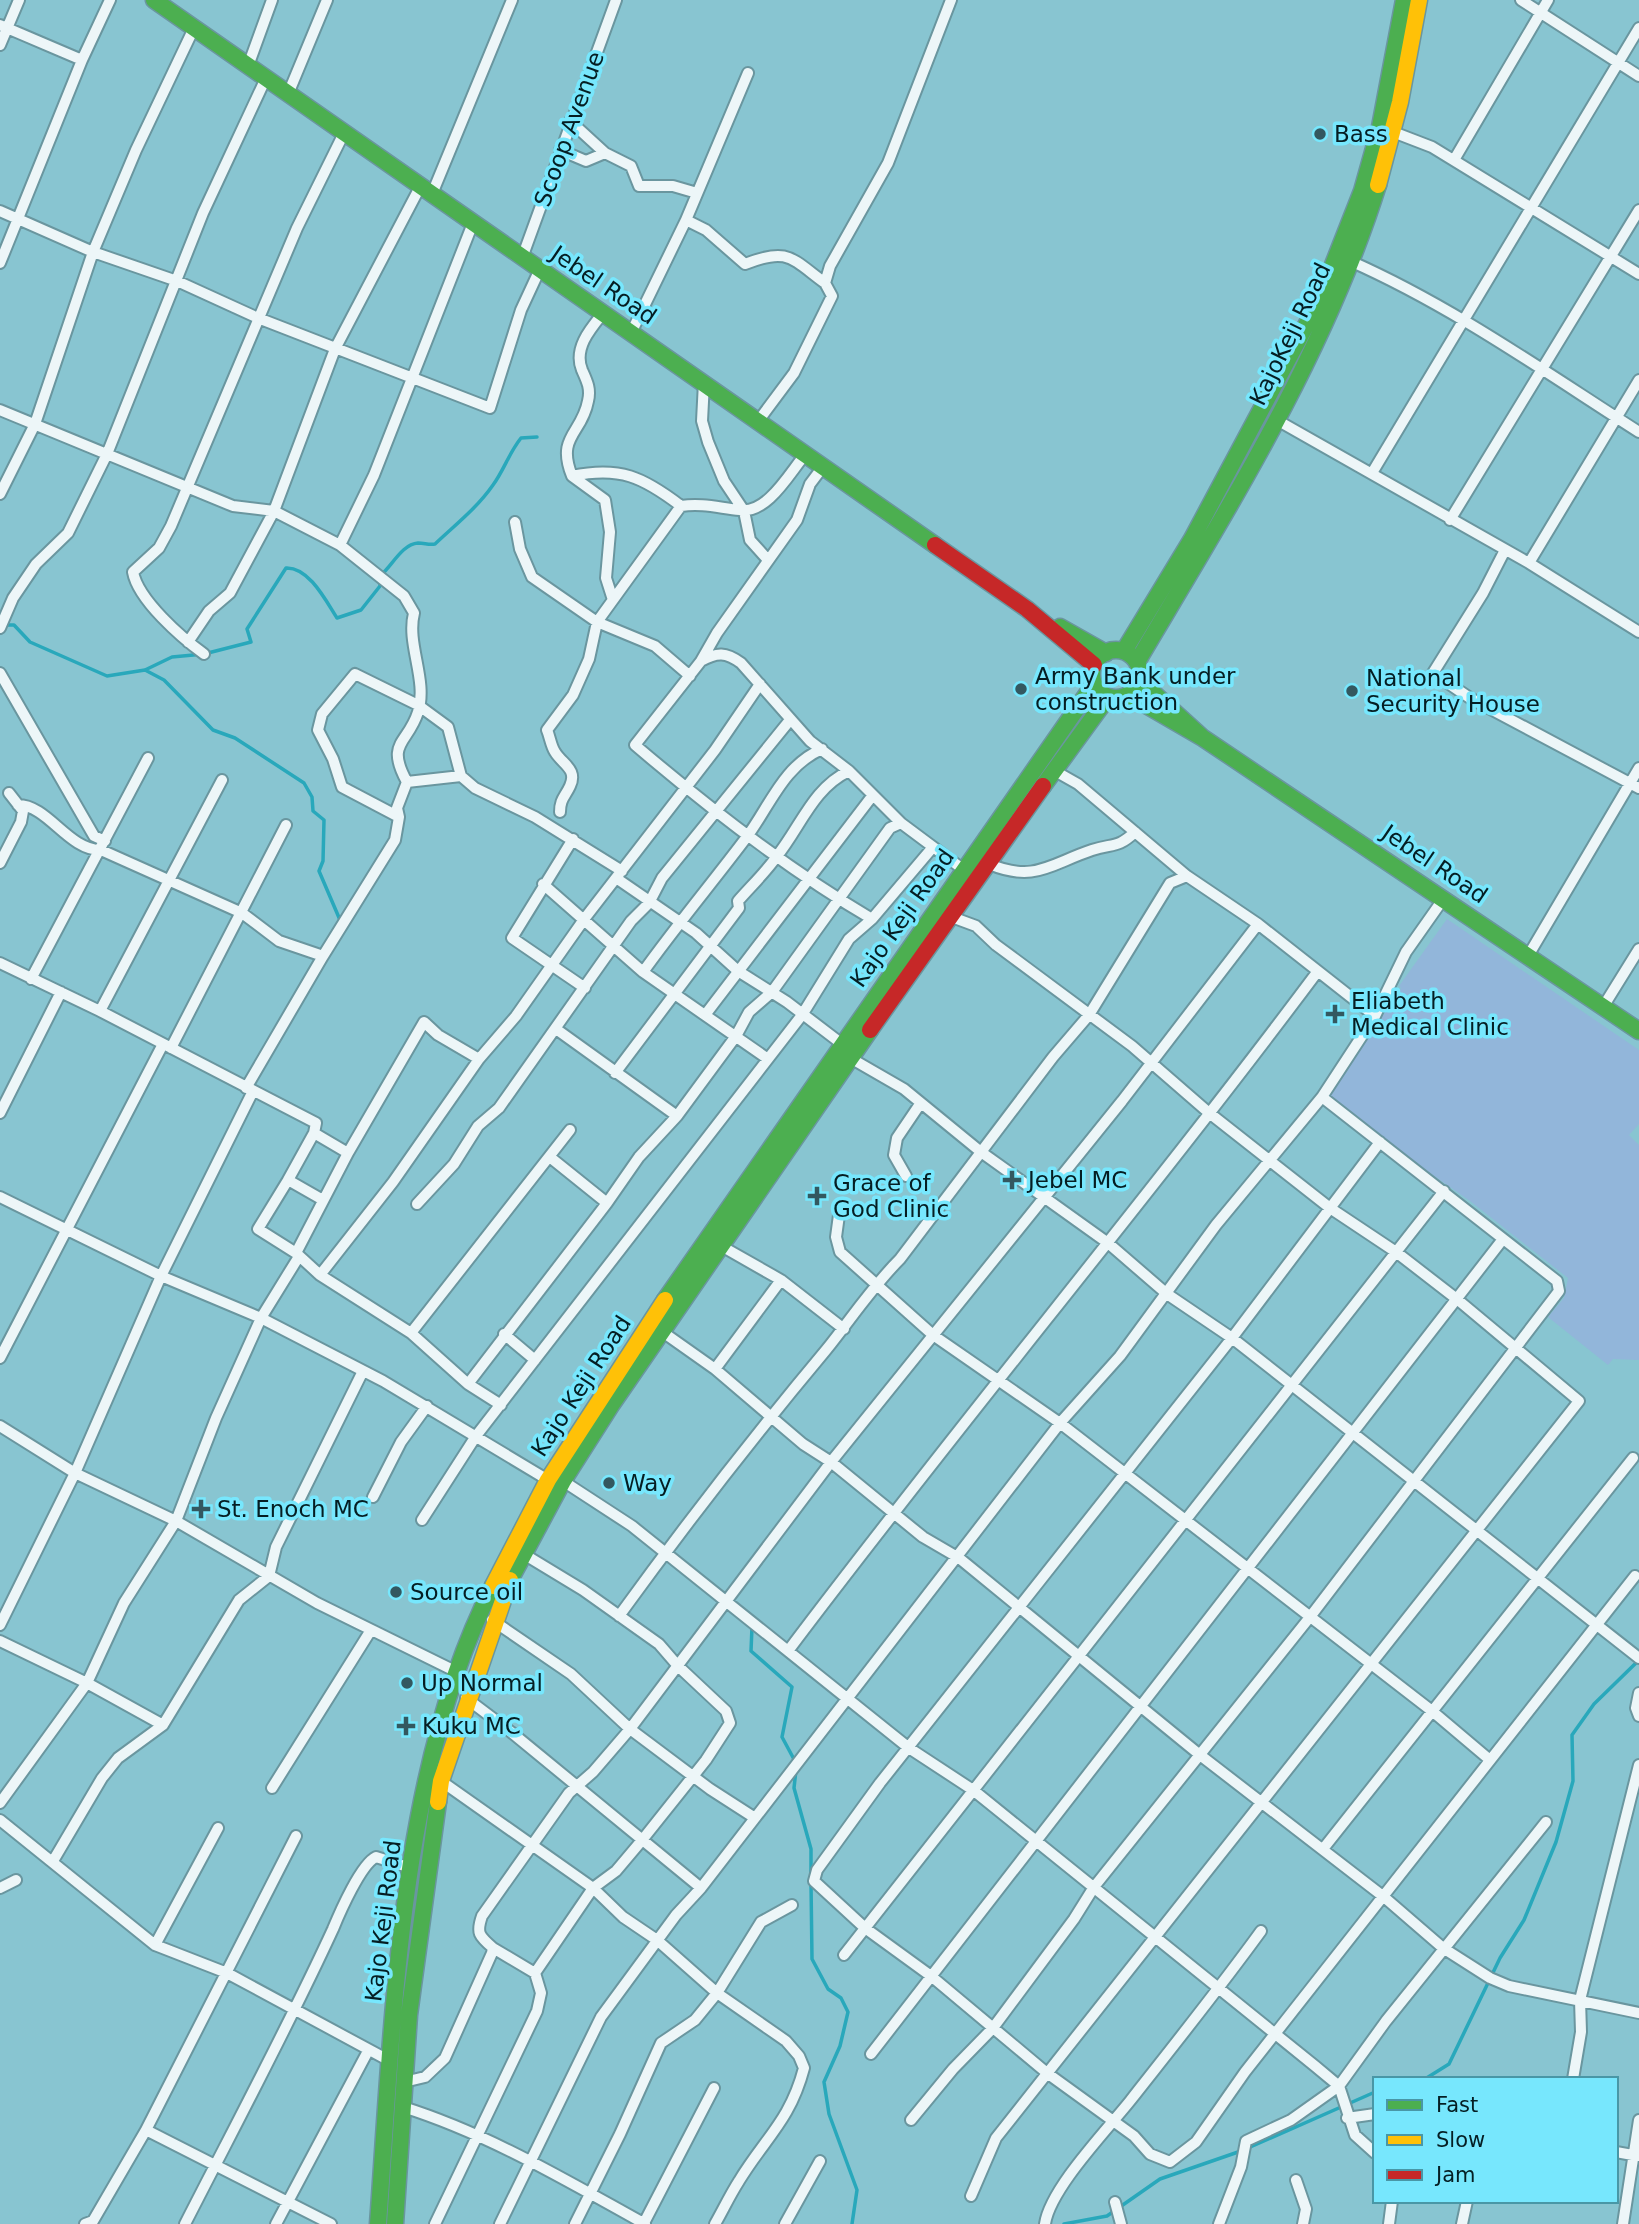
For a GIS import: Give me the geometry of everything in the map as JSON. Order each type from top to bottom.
[{"type":"main road","name":"Jebel Road","points":[[154,0],[522,258],[759,419],[803,456],[1027,609],[1094,664]]},
{"type":"main road","name":"KajoKeji Road","points":[[1130,657],[1318,303],[1362,191],[1380,127],[1404,0]]},
{"type":"main road","name":"KajoKeji Road","points":[[1130,657],[1275,419],[1350,261],[1373,201],[1392,132],[1419,0]]},
{"type":"main road","name":"Jebel Road","points":[[1027,609],[1106,653]]},
{"type":"main road","points":[[1106,653],[1130,657],[1139,680],[1129,695],[1108,697],[1094,684],[1094,664],[1106,653]]},
{"type":"main road","name":"Jebel Road","points":[[1139,680],[1203,737]]},
{"type":"main road","name":"Kajo Keji Road","points":[[394,2224],[424,1840],[443,1712],[478,1615],[555,1481],[842,1044],[1094,684]]},
{"type":"main road","name":"Jebel Road","points":[[1129,695],[1203,737],[1639,1031]]},
{"type":"main road","name":"Kajo Keji Road","points":[[656,1327],[723,1247],[949,916],[1108,697]]},
{"type":"main road","name":"Kajo Keji Road","points":[[378,2224],[390,2061],[411,1868],[424,1840],[440,1781],[492,1620],[555,1481]]},
{"type":"street","points":[[0,45],[4,26],[19,0]]},
{"type":"street","points":[[0,263],[82,60],[110,0]]},
{"type":"street","points":[[248,66],[272,0]]},
{"type":"street","points":[[288,94],[327,0]]},
{"type":"street","points":[[188,642],[209,611],[230,593],[274,511],[335,349],[426,190],[512,0]]},
{"type":"street","name":"Scoop Avenue","points":[[522,258],[616,0]]},
{"type":"street","points":[[825,283],[843,237],[870,198],[888,163],[951,0]]},
{"type":"street","points":[[1521,0],[1639,75]]},
{"type":"street","points":[[1454,160],[1548,0]]},
{"type":"street","points":[[4,26],[82,60]]},
{"type":"street","points":[[0,494],[35,424],[93,252],[136,150],[194,28]]},
{"type":"street","points":[[1372,473],[1639,28]]},
{"type":"street","points":[[632,331],[686,220],[748,73]]},
{"type":"street","points":[[0,628],[13,598],[36,564],[68,533],[107,454],[203,213],[266,78]]},
{"type":"street","points":[[570,121],[605,153],[631,166],[639,186],[673,186],[697,193]]},
{"type":"street","points":[[1392,132],[1432,147],[1529,209],[1639,274]]},
{"type":"street","points":[[204,654],[157,611],[136,584],[133,572],[159,548],[189,487],[218,409],[344,133]]},
{"type":"street","points":[[560,150],[586,161],[605,153]]},
{"type":"street","points":[[1450,520],[1639,210]]},
{"type":"street","points":[[0,211],[93,252],[177,281],[258,318],[490,408],[521,310],[540,269]]},
{"type":"street","points":[[686,220],[706,230],[746,264],[770,254],[786,255],[825,283],[832,296],[794,373],[759,419]]},
{"type":"street","points":[[340,545],[374,475],[414,378],[472,223]]},
{"type":"street","points":[[1350,261],[1397,282],[1463,320],[1639,432]]},
{"type":"street","points":[[604,312],[586,335],[580,355],[590,390],[584,415],[568,438],[568,467],[572,476],[605,500],[610,532],[606,578],[613,600]]},
{"type":"street","points":[[1529,564],[1639,380]]},
{"type":"street","points":[[704,382],[702,421],[708,442],[724,481],[744,511],[750,540],[768,560]]},
{"type":"street","points":[[0,410],[233,506],[274,511],[340,545],[404,596],[415,613],[411,624],[417,656],[418,705],[418,712],[398,743],[398,763],[407,782],[397,808],[399,817],[395,840],[323,956],[249,1090],[161,1276],[75,1473],[0,1625]]},
{"type":"street","points":[[1275,419],[1529,564],[1639,632]]},
{"type":"street","points":[[572,476],[600,470],[633,477],[681,506],[702,503],[744,511],[762,505],[803,456]]},
{"type":"street","points":[[822,468],[810,484],[797,520],[717,633],[701,661],[635,745],[747,837],[808,880],[872,919]]},
{"type":"street","points":[[560,812],[561,796],[570,787],[572,774],[568,765],[555,752],[547,730],[573,695],[589,659],[597,622],[681,506]]},
{"type":"street","points":[[515,522],[520,549],[532,577],[597,622],[655,646],[690,676]]},
{"type":"street","points":[[1505,550],[1483,593],[1433,673],[1470,698],[1635,785]]},
{"type":"street","points":[[701,661],[715,654],[729,654],[760,684],[790,720],[849,771],[901,822],[964,870]]},
{"type":"street","points":[[0,673],[94,836],[103,846],[242,913],[279,941],[323,956]]},
{"type":"street","points":[[399,817],[342,788],[333,759],[318,730],[322,715],[355,674],[418,705],[448,727],[461,776],[489,797],[536,817],[573,839],[738,971],[772,992],[842,1044]]},
{"type":"street","points":[[320,1275],[393,1182],[479,1059],[516,1016],[584,918],[685,788],[760,684]]},
{"type":"street","points":[[417,1204],[454,1164],[478,1126],[499,1108],[614,945],[649,902],[662,878],[790,720]]},
{"type":"street","points":[[643,972],[747,837],[785,778],[806,756],[822,749]]},
{"type":"street","points":[[31,979],[148,758]]},
{"type":"street","points":[[1528,956],[1635,785],[1639,768]]},
{"type":"street","points":[[615,1073],[739,908],[738,901],[777,857],[818,793],[833,779],[849,771]]},
{"type":"street","points":[[1055,771],[1077,784],[1187,876],[1258,924],[1375,1016]]},
{"type":"street","points":[[407,782],[461,776]]},
{"type":"street","points":[[100,1011],[222,780]]},
{"type":"street","points":[[0,863],[21,822],[23,811],[9,793]]},
{"type":"street","points":[[705,1015],[873,795]]},
{"type":"street","points":[[18,805],[31,807],[88,850],[103,846]]},
{"type":"street","points":[[468,1384],[607,1203],[639,1157],[677,1116],[736,1036],[749,1012],[772,992],[837,898],[890,828],[901,822]]},
{"type":"street","points":[[0,1358],[66,1230],[242,913],[286,825]]},
{"type":"street","points":[[989,864],[1008,872],[1031,872],[1056,867],[1095,849],[1118,846],[1135,832]]},
{"type":"street","points":[[573,839],[512,938],[585,988]]},
{"type":"street","points":[[422,1520],[476,1436],[802,1015],[849,939],[872,919],[933,847]]},
{"type":"street","points":[[619,1616],[771,1416],[844,1329],[875,1283],[900,1259],[1052,1057],[1089,1015],[1166,889],[1173,881],[1187,876]]},
{"type":"street","points":[[543,884],[643,972],[768,1059]]},
{"type":"street","points":[[500,2224],[601,2017],[657,1940],[701,1888],[959,1558],[1060,1423],[1120,1356],[1216,1225],[1322,1097],[1375,1016],[1406,952],[1444,898]]},
{"type":"street","points":[[949,916],[976,926],[996,946],[1149,1062],[1330,1208],[1396,1252],[1458,1300],[1569,1391],[1579,1404],[1474,1530],[1047,2073],[992,2145],[971,2196]]},
{"type":"street","points":[[435,2224],[539,2004],[541,1993],[535,1973],[493,1948],[479,1936],[482,1916],[569,1793],[578,1787],[631,1729],[831,1462],[1258,924]]},
{"type":"street","points":[[1603,1007],[1639,949]]},
{"type":"street","points":[[0,963],[100,1011],[316,1124],[314,1133],[258,1229],[320,1275],[411,1333],[468,1384],[501,1405]]},
{"type":"street","points":[[788,1651],[894,1510],[1108,1243],[1318,971]]},
{"type":"street","points":[[0,1113],[61,992]]},
{"type":"street","points":[[0,1803],[87,1683],[124,1603],[176,1521],[216,1418],[261,1318],[297,1256],[348,1153],[424,1022],[438,1035],[479,1059]]},
{"type":"street","points":[[556,1029],[677,1116]]},
{"type":"street","points":[[852,1059],[904,1089],[981,1152],[1108,1243],[1167,1294],[1232,1338],[1290,1387],[1415,1480],[1474,1530],[1639,1658]]},
{"type":"street","points":[[911,2120],[953,2069],[993,2028],[1074,1919],[1094,1887],[1310,1617],[1555,1297],[1559,1286],[1557,1281],[1322,1097]]},
{"type":"street","points":[[906,1175],[894,1155],[897,1138],[920,1104]]},
{"type":"street","points":[[411,1333],[490,1235],[499,1219],[551,1158],[570,1130]]},
{"type":"street","points":[[314,1133],[348,1153]]},
{"type":"street","points":[[1380,1142],[1232,1338],[908,1748],[814,1875],[817,1885],[865,1928],[931,1976],[1047,2073],[1114,2121],[1150,2154],[1170,2162],[1196,2142],[1276,2034],[1634,1576]]},
{"type":"street","points":[[551,1158],[607,1203]]},
{"type":"street","points":[[288,1180],[323,1200]]},
{"type":"street","points":[[844,1955],[1444,1191]]},
{"type":"street","points":[[0,1197],[161,1276],[261,1318],[363,1371],[632,1526],[846,1700],[908,1748],[973,1790],[1156,1935],[1218,1990],[1339,2087],[1347,2118],[1355,2135],[1373,2151]]},
{"type":"street","points":[[839,1215],[836,1237],[839,1252],[933,1335],[1060,1423],[1432,1711],[1490,1760]]},
{"type":"street","points":[[872,2054],[1034,1840],[1503,1239]]},
{"type":"street","points":[[723,1247],[781,1280],[844,1329]]},
{"type":"street","points":[[715,1369],[781,1280]]},
{"type":"street","points":[[656,1327],[715,1369],[803,1444],[894,1510],[923,1536],[959,1558],[1200,1755],[1263,1800],[1384,1897],[1443,1948],[1490,1978],[1509,1986],[1639,2013]]},
{"type":"street","points":[[504,1334],[535,1360]]},
{"type":"street","points":[[53,1861],[102,1778],[118,1758],[163,1726],[239,1600],[269,1576],[276,1547],[363,1371]]},
{"type":"street","points":[[373,1496],[401,1442],[427,1406]]},
{"type":"street","points":[[0,1426],[75,1473],[176,1521],[269,1576],[370,1630],[457,1672]]},
{"type":"street","points":[[1323,1849],[1633,1458]]},
{"type":"street","points":[[522,1553],[659,1644],[678,1666],[726,1711],[730,1720],[706,1760],[692,1773],[643,1839],[616,1871],[593,1888],[535,1973]]},
{"type":"street","points":[[492,1620],[571,1674],[631,1729],[710,1789],[755,1818]]},
{"type":"street","points":[[272,1788],[370,1630]]},
{"type":"street","points":[[0,1641],[87,1683],[163,1726]]},
{"type":"street","points":[[1639,1693],[1636,1708],[1639,1716]]},
{"type":"street","points":[[466,1698],[701,1888]]},
{"type":"street","points":[[1573,2077],[1581,2032],[1580,2000],[1639,1765]]},
{"type":"street","points":[[440,1781],[534,1844],[593,1888],[623,1917],[657,1940],[717,1993],[786,2041],[799,2056],[804,2068],[799,2087],[778,2131],[740,2179],[715,2224]]},
{"type":"street","points":[[0,1820],[155,1945],[227,1973],[390,2061]]},
{"type":"street","points":[[1219,2224],[1241,2167],[1246,2141],[1291,2120],[1339,2087],[1443,1948],[1546,1822]]},
{"type":"street","points":[[155,1945],[218,1828]]},
{"type":"street","points":[[85,2224],[93,2221],[146,2130],[296,1836]]},
{"type":"street","points":[[185,2224],[295,2011],[341,1911],[372,1858],[411,1868]]},
{"type":"street","points":[[0,1877],[16,1880],[0,1888]]},
{"type":"street","points":[[575,2224],[661,2043],[688,2027],[717,1993],[761,1922],[792,1905]]},
{"type":"street","points":[[1045,2224],[1054,2199],[1261,1931]]},
{"type":"street","points":[[404,2082],[425,2077],[445,2058],[485,1973],[493,1948]]},
{"type":"street","points":[[276,2224],[368,2051]]},
{"type":"street","points":[[403,2107],[478,2136],[531,2161],[644,2224],[714,2088]]},
{"type":"street","points":[[1347,2118],[1373,2114]]},
{"type":"street","points":[[1623,2224],[1636,2156],[1639,2120]]},
{"type":"street","points":[[146,2130],[331,2224]]},
{"type":"street","points":[[1618,2152],[1636,2156]]},
{"type":"street","points":[[785,2224],[820,2161]]},
{"type":"street","points":[[1296,2180],[1306,2209],[1303,2224]]},
{"type":"street","points":[[1389,2224],[1392,2203]]},
{"type":"street","points":[[1462,2224],[1466,2203]]},
{"type":"street","points":[[1116,2205],[1121,2224]]},
{"type":"shaded area","points":[[1447,919],[1639,1050],[1639,1124],[1629,1135],[1639,1145],[1639,1360],[1613,1359],[1608,1365],[1548,1317],[1564,1298],[1568,1278],[1470,1201],[1327,1101],[1401,988],[1399,986]]},
{"type":"waterway","points":[[6,625],[14,625],[30,642],[107,676],[145,670],[172,657],[204,654],[251,642],[247,629],[286,568],[294,569],[309,579],[337,618],[361,610],[380,586],[380,576],[402,551],[412,544],[435,544],[487,493],[521,438],[537,437]]},
{"type":"waterway","points":[[145,670],[164,680],[213,730],[235,738],[304,783],[312,797],[313,811],[324,820],[323,861],[319,871],[340,920]]},
{"type":"waterway","points":[[730,1589],[752,1559]]},
{"type":"waterway","points":[[752,1627],[751,1651],[792,1687],[782,1737],[796,1763]]},
{"type":"waterway","points":[[1428,2077],[1449,2064],[1500,1958],[1524,1920],[1556,1842],[1573,1781],[1572,1735],[1594,1704],[1639,1660]]},
{"type":"waterway","points":[[796,1770],[794,1788],[811,1849],[811,1876]]},
{"type":"waterway","points":[[811,1883],[812,1959],[828,1989],[841,1998],[848,2012],[840,2046],[824,2082],[829,2114],[857,2190],[852,2224]]},
{"type":"waterway","points":[[1248,2148],[1373,2093]]},
{"type":"waterway","points":[[1064,2224],[1107,2216],[1160,2179],[1241,2151]]},
{"type":"traffic: fast","points":[[154,0],[935,545]]},
{"type":"traffic: fast","points":[[1124,651],[1192,539],[1318,303],[1362,191],[1380,127],[1404,0]]},
{"type":"traffic: fast","points":[[1137,662],[1239,489],[1302,371],[1331,310],[1378,185]]},
{"type":"traffic: fast","points":[[1060,627],[1106,653]]},
{"type":"traffic: fast","points":[[1116,650],[1133,657],[1140,674],[1133,691],[1116,698],[1099,691],[1092,674],[1099,657],[1116,650]]},
{"type":"traffic: fast","points":[[1129,695],[1203,738],[1139,680]]},
{"type":"traffic: fast","points":[[665,1300],[1094,684]]},
{"type":"traffic: fast","points":[[1043,786],[1108,697]]},
{"type":"traffic: fast","points":[[1203,738],[1639,1031]]},
{"type":"traffic: fast","points":[[510,1580],[563,1481],[612,1404],[870,1030]]},
{"type":"traffic: fast","points":[[378,2224],[396,1981],[419,1815],[437,1734],[462,1657],[493,1586]]},
{"type":"traffic: fast","points":[[395,2224],[409,2015],[438,1802]]},
{"type":"traffic: slow","points":[[1378,185],[1400,102],[1419,0]]},
{"type":"traffic: slow","points":[[493,1586],[548,1480],[665,1300]]},
{"type":"traffic: slow","points":[[438,1802],[441,1781],[510,1580]]},
{"type":"traffic: jam","points":[[935,545],[1027,609],[1094,665]]},
{"type":"traffic: jam","points":[[870,1030],[1043,786]]},
{"type":"place","name":"Bass","points":[[1320,134]]},
{"type":"place","name":"Army Bank under construction","points":[[1021,689]]},
{"type":"place","name":"National Security House","points":[[1352,691]]},
{"type":"place","name":"Eliabeth Medical Clinic","points":[[1335,1014]]},
{"type":"place","name":"Jebel MC","points":[[1012,1180]]},
{"type":"place","name":"Grace of God Clinic","points":[[817,1196]]},
{"type":"place","name":"Way","points":[[609,1483]]},
{"type":"place","name":"St. Enoch MC","points":[[201,1509]]},
{"type":"place","name":"Source oil","points":[[396,1592]]},
{"type":"place","name":"Up Normal","points":[[407,1683]]},
{"type":"place","name":"Kuku MC","points":[[406,1726]]}]
